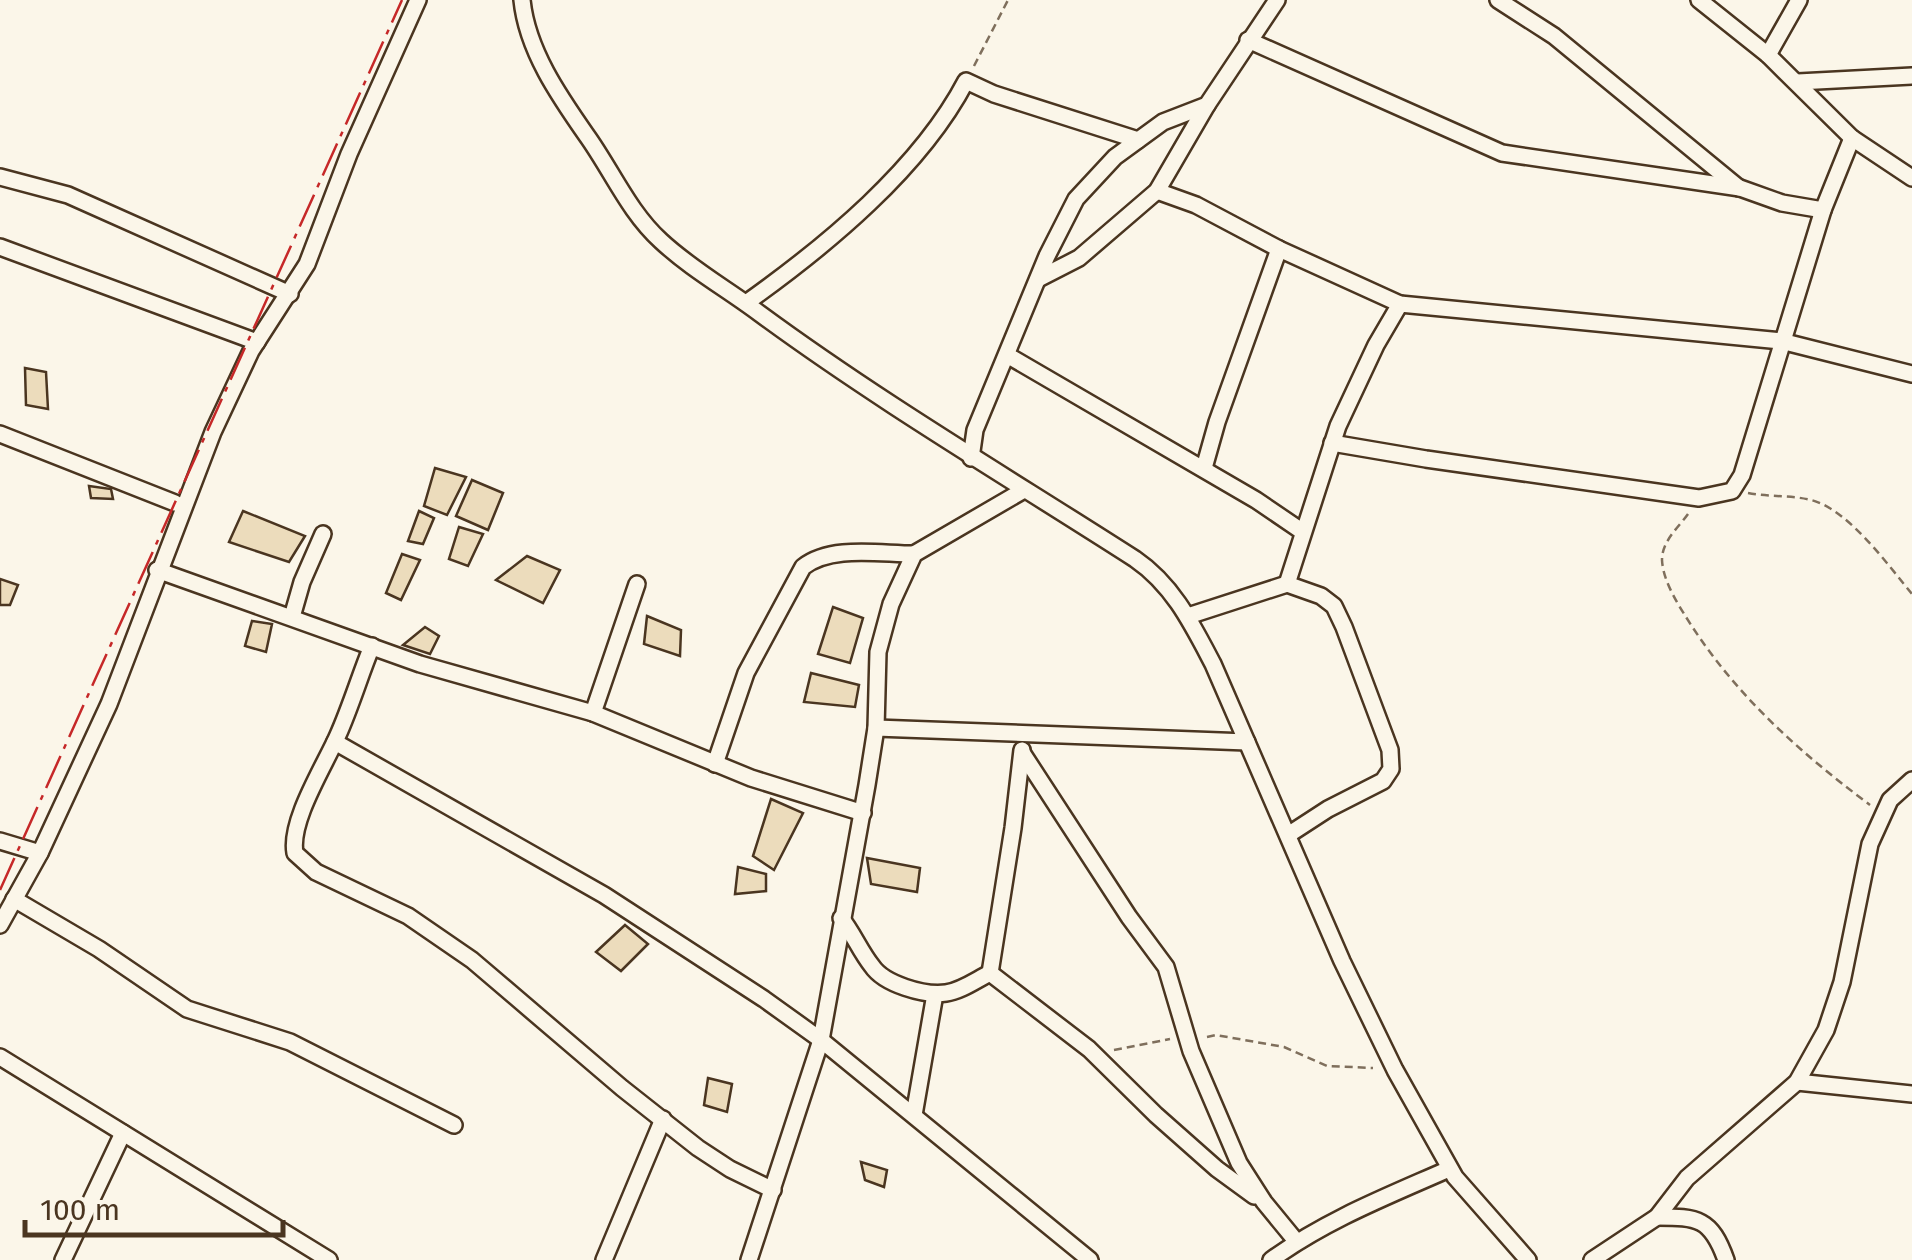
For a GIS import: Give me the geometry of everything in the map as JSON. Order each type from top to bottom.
[{"type":"street","points":[[0,925],[40,853],[108,704],[213,432],[257,342],[307,264],[349,154],[418,0]]},
{"type":"street","points":[[522,0],[535,46],[553,87],[636,214],[660,241],[828,363],[971,458],[1152,570],[1188,616],[1342,961],[1395,1070],[1450,1169],[1528,1260]]},
{"type":"street","points":[[1038,279],[1080,258],[1158,191],[1206,105],[1277,0]]},
{"type":"street","points":[[1498,0],[1554,36],[1740,188]]},
{"type":"street","points":[[1698,0],[1768,55],[1852,138],[1912,178]]},
{"type":"street","points":[[1768,55],[1799,0]]},
{"type":"street","points":[[1248,40],[1502,153],[1740,188],[1824,210]]},
{"type":"street","points":[[1798,82],[1912,76]]},
{"type":"street","points":[[746,303],[819,248],[884,184],[943,122],[966,81],[994,94],[1138,140]]},
{"type":"street","points":[[971,458],[975,430],[1038,279],[1076,200],[1114,157],[1163,122],[1206,105]]},
{"type":"street","points":[[1332,442],[1699,498],[1732,491],[1742,475],[1824,210],[1852,138]]},
{"type":"street","points":[[0,176],[68,195],[290,294]]},
{"type":"street","points":[[1158,191],[1196,205],[1279,249],[1400,304],[1781,342],[1912,374]]},
{"type":"street","points":[[0,247],[257,342]]},
{"type":"street","points":[[1204,468],[1279,249]]},
{"type":"street","points":[[1287,584],[1332,442],[1376,345],[1400,304]]},
{"type":"street","points":[[1006,356],[1204,468],[1303,532]]},
{"type":"street","points":[[0,434],[176,503]]},
{"type":"street","points":[[714,764],[746,674],[802,567],[814,558],[836,554],[914,554],[1024,490]]},
{"type":"street","points":[[292,616],[323,534]]},
{"type":"street","points":[[750,1260],[822,1040],[876,728],[876,671],[883,626],[914,554]]},
{"type":"street","points":[[157,570],[420,664],[593,713],[714,764],[862,813]]},
{"type":"street","points":[[593,713],[637,584]]},
{"type":"street","points":[[1188,616],[1287,584],[1321,596],[1334,606],[1390,750],[1391,769],[1383,782],[1328,809],[1288,835]]},
{"type":"street","points":[[372,646],[297,830],[294,845],[302,861],[316,872],[408,916],[472,960],[698,1148],[774,1190]]},
{"type":"street","points":[[876,728],[1247,742]]},
{"type":"street","points":[[990,973],[1023,754],[1020,735]]},
{"type":"street","points":[[335,742],[648,921],[822,1040],[1090,1260]]},
{"type":"street","points":[[1023,754],[1129,918],[1166,967],[1189,1040],[1239,1163],[1264,1202],[1296,1240]]},
{"type":"street","points":[[1592,1260],[1657,1218],[1687,1178],[1798,1082],[1826,1030],[1842,982],[1870,844],[1890,800],[1912,780]]},
{"type":"street","points":[[0,842],[40,853]]},
{"type":"street","points":[[14,898],[188,1008],[290,1042],[454,1125]]},
{"type":"street","points":[[841,918],[882,977],[935,994],[950,993],[990,973]]},
{"type":"street","points":[[990,973],[1089,1050],[1205,1158],[1264,1202]]},
{"type":"street","points":[[914,1115],[935,994]]},
{"type":"street","points":[[0,1057],[329,1260]]},
{"type":"street","points":[[1798,1082],[1912,1094]]},
{"type":"street","points":[[604,1260],[663,1119]]},
{"type":"street","points":[[70,1257],[123,1133]]},
{"type":"street","points":[[1271,1260],[1296,1240],[1331,1221],[1450,1169]]},
{"type":"street","points":[[1657,1218],[1689,1217],[1702,1221],[1712,1230],[1726,1260]]},
{"type":"path","points":[[966,81],[1008,0]]},
{"type":"path","points":[[1732,491],[1808,499],[1830,507],[1884,558],[1912,594]]},
{"type":"path","points":[[1699,498],[1666,542],[1662,560],[1678,605],[1714,662],[1773,726],[1802,754],[1883,815]]},
{"type":"path","points":[[1089,1050],[1116,1050],[1216,1034],[1284,1047],[1327,1066],[1395,1070]]},
{"type":"building","points":[[25,368],[46,372],[48,409],[26,405]]},
{"type":"building","points":[[435,468],[466,477],[447,515],[424,506]]},
{"type":"building","points":[[472,480],[503,493],[488,530],[456,516]]},
{"type":"building","points":[[89,486],[111,489],[113,499],[91,498]]},
{"type":"building","points":[[243,511],[305,536],[289,562],[229,542]]},
{"type":"building","points":[[419,511],[434,518],[423,544],[408,541]]},
{"type":"building","points":[[459,527],[483,534],[468,566],[449,559]]},
{"type":"building","points":[[402,554],[420,560],[401,600],[386,593]]},
{"type":"building","points":[[527,556],[560,570],[543,603],[496,580]]},
{"type":"building","points":[[0,579],[18,585],[10,605],[0,605]]},
{"type":"building","points":[[833,607],[863,618],[850,663],[818,654]]},
{"type":"building","points":[[647,616],[681,630],[680,656],[644,644]]},
{"type":"building","points":[[252,621],[272,624],[266,652],[245,646]]},
{"type":"building","points":[[425,627],[439,636],[430,654],[403,645]]},
{"type":"building","points":[[811,673],[859,685],[855,707],[804,702]]},
{"type":"building","points":[[771,799],[803,813],[774,870],[753,856]]},
{"type":"building","points":[[867,858],[920,868],[917,892],[871,884]]},
{"type":"building","points":[[738,867],[766,874],[766,891],[735,894]]},
{"type":"building","points":[[625,925],[648,944],[621,971],[596,952]]},
{"type":"building","points":[[708,1078],[732,1084],[727,1112],[704,1105]]},
{"type":"building","points":[[861,1162],[887,1170],[884,1187],[865,1180]]},
{"type":"power","points":[[0,890],[402,0]]}]
